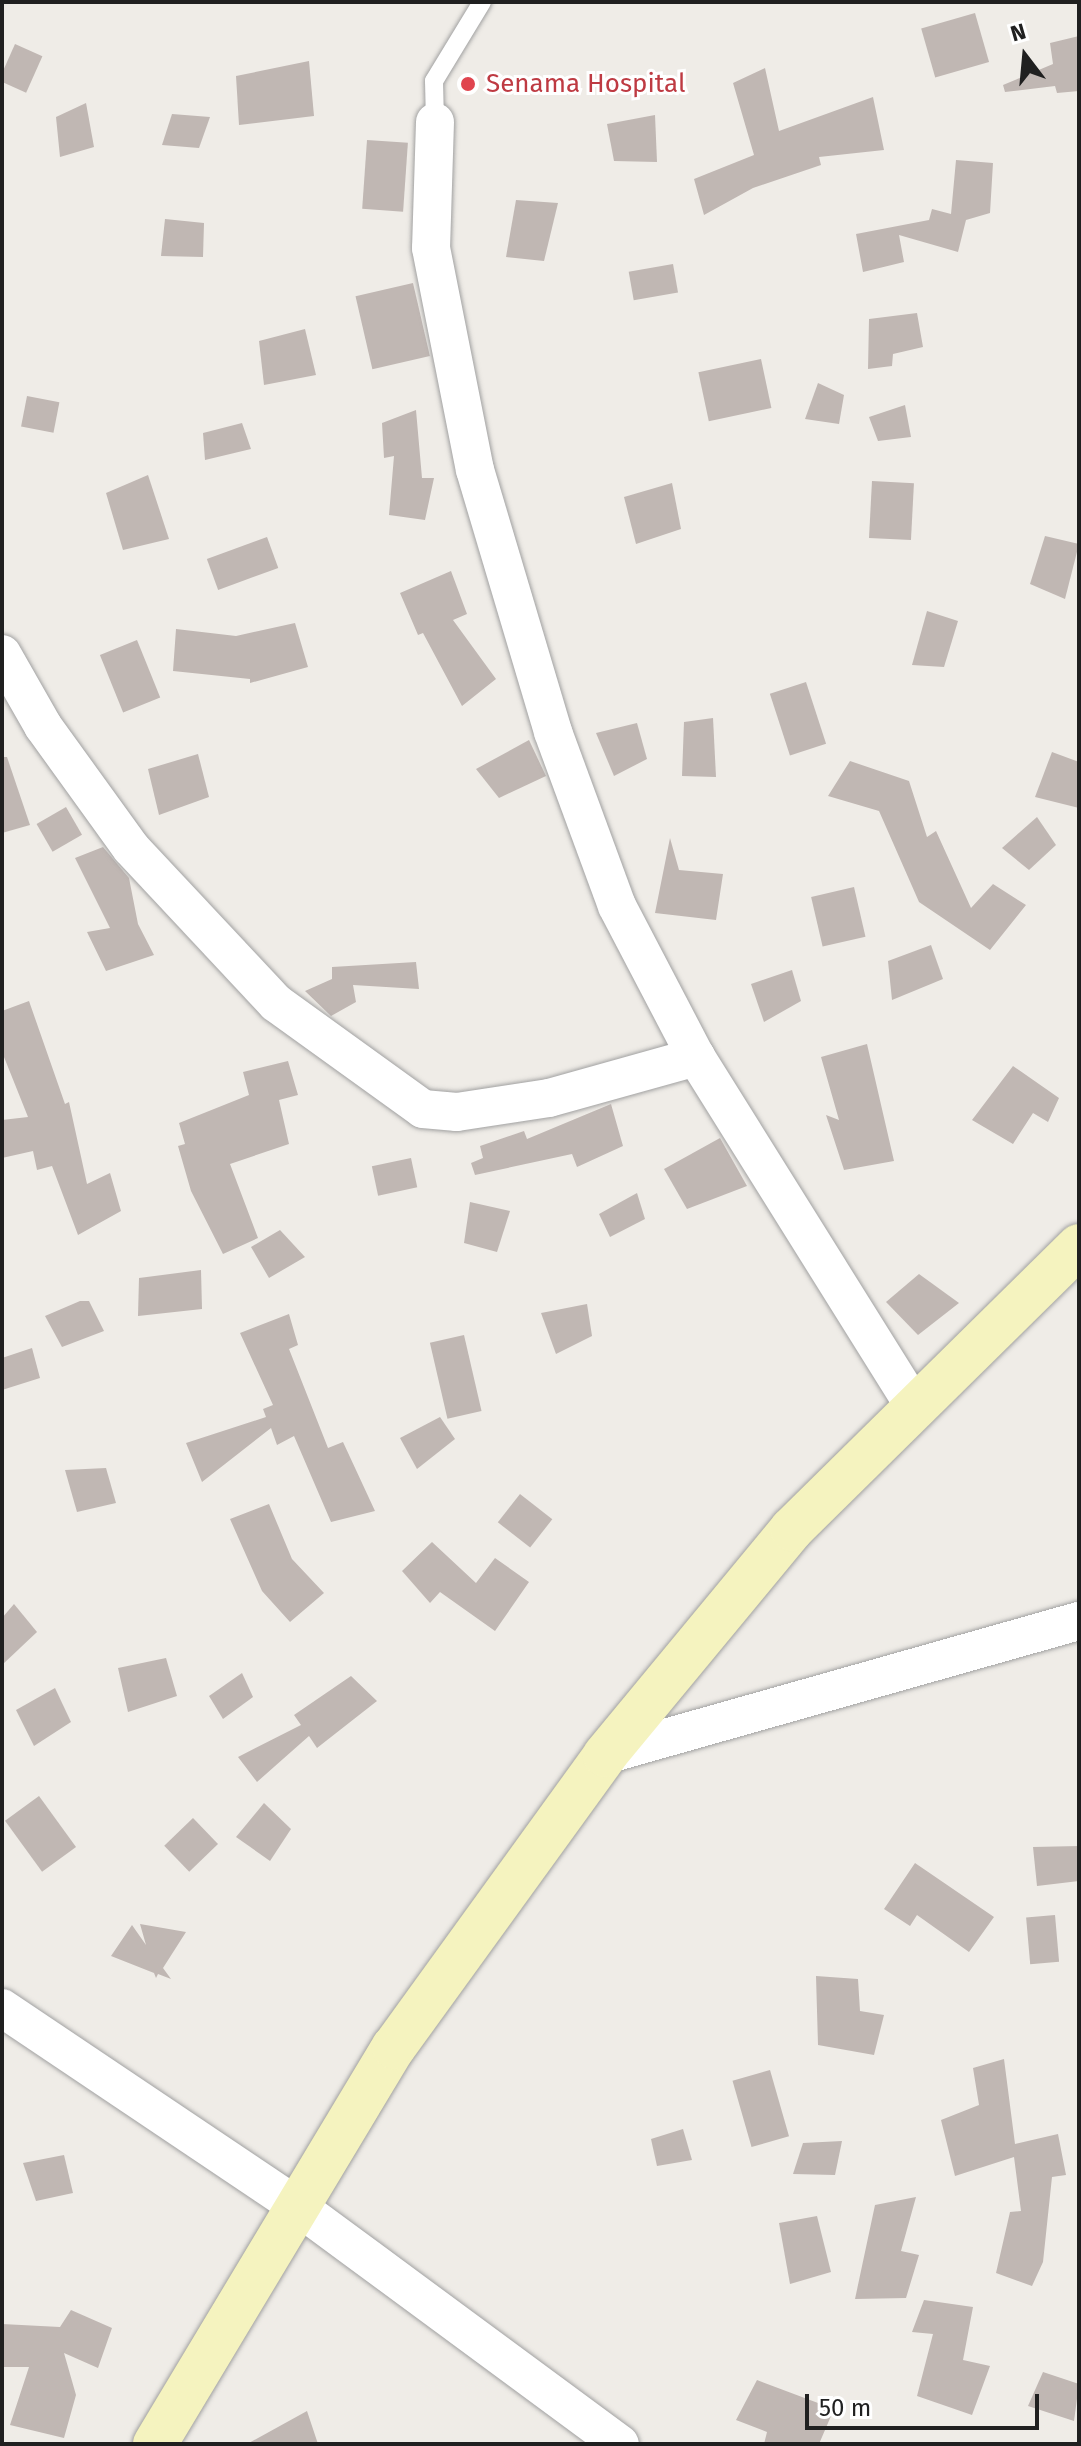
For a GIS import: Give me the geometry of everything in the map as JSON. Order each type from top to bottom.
[{"type":"street","points":[[435,122],[431,248],[475,470],[553,732],[617,906],[696,1057],[915,1408]]},
{"type":"street","points":[[2,654],[43,726],[131,848],[276,1003],[423,1109],[457,1112],[549,1098],[696,1057]]},
{"type":"street","points":[[155,2444],[394,2047],[605,1755],[792,1529],[1079,1246]]},
{"type":"street","points":[[605,1755],[1079,1621]]},
{"type":"street","points":[[2,2008],[297,2206],[620,2444]]},
{"type":"lane","points":[[435,122],[434,81],[482,2]]},
{"type":"building","points":[[975,13],[989,62],[935,77],[921,28]]},
{"type":"building","points":[[1079,36],[1079,91],[1057,93],[1055,86],[1005,92],[1003,85],[1053,64],[1050,43]]},
{"type":"building","points":[[15,44],[42,56],[26,93],[2,82],[2,73]]},
{"type":"building","points":[[309,61],[314,116],[239,125],[236,76]]},
{"type":"building","points":[[765,68],[779,131],[873,97],[884,150],[819,157],[821,165],[753,188],[704,215],[694,179],[754,155],[733,83]]},
{"type":"building","points":[[86,103],[94,147],[60,157],[56,117]]},
{"type":"building","points":[[172,114],[210,117],[199,148],[162,145]]},
{"type":"building","points":[[655,115],[657,162],[614,161],[607,124]]},
{"type":"building","points":[[367,140],[408,143],[403,212],[362,209]]},
{"type":"building","points":[[956,160],[993,163],[990,213],[966,220],[958,252],[899,235],[904,262],[863,272],[856,234],[929,220],[932,209],[951,214]]},
{"type":"building","points":[[516,200],[558,203],[544,261],[506,257]]},
{"type":"building","points":[[165,219],[204,223],[203,257],[161,256]]},
{"type":"building","points":[[673,264],[678,293],[634,300],[629,272]]},
{"type":"building","points":[[413,283],[430,356],[372,369],[356,296]]},
{"type":"building","points":[[917,313],[923,347],[893,354],[892,366],[868,369],[869,319]]},
{"type":"building","points":[[305,329],[316,375],[264,385],[259,341]]},
{"type":"building","points":[[761,359],[771,408],[709,421],[698,372]]},
{"type":"building","points":[[818,383],[844,395],[839,424],[805,419]]},
{"type":"building","points":[[27,396],[59,402],[53,433],[21,426]]},
{"type":"building","points":[[905,405],[911,437],[878,441],[869,417]]},
{"type":"building","points":[[416,410],[422,478],[434,478],[425,520],[389,515],[394,456],[384,458],[382,423]]},
{"type":"building","points":[[242,423],[251,449],[205,460],[203,433]]},
{"type":"building","points":[[148,475],[169,539],[123,550],[106,493]]},
{"type":"building","points":[[872,481],[914,483],[911,540],[869,538]]},
{"type":"building","points":[[672,483],[681,529],[636,544],[624,497]]},
{"type":"building","points":[[1045,536],[1079,544],[1065,599],[1030,584]]},
{"type":"building","points":[[267,537],[278,568],[218,590],[207,559]]},
{"type":"building","points":[[451,571],[467,614],[453,620],[496,679],[462,706],[423,633],[418,635],[400,593]]},
{"type":"building","points":[[927,611],[958,621],[944,667],[912,665]]},
{"type":"building","points":[[295,623],[308,667],[250,683],[250,679],[173,671],[176,629],[236,636]]},
{"type":"building","points":[[137,640],[160,697],[123,712],[100,655]]},
{"type":"building","points":[[806,682],[826,744],[790,756],[770,694]]},
{"type":"building","points":[[713,718],[716,777],[682,776],[684,722]]},
{"type":"building","points":[[637,723],[647,759],[614,776],[596,733]]},
{"type":"building","points":[[529,740],[546,776],[499,798],[476,769]]},
{"type":"building","points":[[1052,752],[1079,762],[1079,808],[1035,797]]},
{"type":"building","points":[[198,754],[209,797],[159,815],[148,769]]},
{"type":"building","points":[[2,757],[7,757],[30,825],[2,833]]},
{"type":"building","points":[[850,761],[909,781],[927,837],[936,831],[971,908],[993,884],[1026,905],[990,950],[919,902],[879,811],[828,796]]},
{"type":"building","points":[[66,807],[82,835],[53,852],[37,824]]},
{"type":"building","points":[[1037,817],[1056,845],[1029,870],[1002,848]]},
{"type":"building","points":[[670,838],[679,870],[723,874],[716,920],[655,913]]},
{"type":"building","points":[[103,847],[129,878],[138,924],[154,955],[106,971],[87,932],[110,928],[75,858]]},
{"type":"building","points":[[854,887],[865,937],[823,947],[811,897]]},
{"type":"building","points":[[931,945],[943,979],[892,1000],[888,961]]},
{"type":"building","points":[[416,962],[419,989],[353,985],[356,1002],[331,1016],[305,991],[332,979],[332,967]]},
{"type":"building","points":[[792,970],[801,1001],[764,1022],[751,984]]},
{"type":"building","points":[[29,1001],[65,1104],[69,1102],[87,1184],[110,1173],[121,1211],[78,1235],[52,1166],[37,1170],[33,1151],[2,1158],[2,1120],[28,1117],[2,1052],[2,1011]]},
{"type":"building","points":[[867,1044],[894,1161],[844,1170],[826,1115],[839,1120],[821,1057]]},
{"type":"building","points":[[288,1061],[298,1095],[279,1100],[289,1144],[230,1164],[258,1238],[223,1254],[191,1191],[178,1146],[185,1144],[179,1123],[249,1095],[243,1072]]},
{"type":"building","points":[[1013,1066],[1059,1098],[1048,1122],[1033,1113],[1013,1144],[972,1120]]},
{"type":"building","points":[[611,1104],[623,1146],[577,1167],[572,1154],[475,1175],[471,1163],[483,1158],[480,1146],[524,1131],[527,1139]]},
{"type":"building","points":[[720,1138],[747,1186],[687,1209],[664,1169]]},
{"type":"building","points":[[411,1158],[417,1187],[378,1196],[372,1166]]},
{"type":"building","points":[[637,1193],[645,1219],[610,1237],[599,1214]]},
{"type":"building","points":[[470,1202],[510,1211],[497,1252],[464,1243]]},
{"type":"building","points":[[280,1230],[305,1257],[269,1278],[251,1247]]},
{"type":"building","points":[[201,1270],[202,1309],[138,1316],[139,1278]]},
{"type":"building","points":[[919,1274],[959,1303],[918,1335],[886,1302]]},
{"type":"building","points":[[80,1301],[89,1301],[104,1331],[62,1347],[45,1316]]},
{"type":"building","points":[[587,1304],[592,1336],[556,1354],[541,1313]]},
{"type":"building","points":[[289,1314],[298,1345],[289,1349],[328,1448],[343,1442],[375,1511],[331,1522],[294,1436],[277,1445],[271,1428],[202,1482],[186,1443],[266,1417],[263,1409],[273,1405],[240,1333]]},
{"type":"building","points":[[464,1335],[482,1411],[447,1419],[430,1343]]},
{"type":"building","points":[[32,1348],[40,1378],[2,1390],[2,1358]]},
{"type":"building","points":[[440,1417],[455,1439],[417,1469],[400,1438]]},
{"type":"building","points":[[106,1468],[116,1503],[77,1512],[65,1470]]},
{"type":"building","points":[[520,1494],[552,1519],[530,1548],[498,1522]]},
{"type":"building","points":[[269,1504],[292,1559],[324,1593],[290,1622],[262,1591],[230,1519]]},
{"type":"building","points":[[432,1542],[476,1583],[495,1558],[529,1582],[495,1631],[440,1592],[430,1603],[402,1571]]},
{"type":"building","points":[[14,1604],[37,1632],[2,1665],[2,1618]]},
{"type":"building","points":[[166,1658],[177,1696],[128,1712],[118,1668]]},
{"type":"building","points":[[242,1673],[253,1697],[223,1719],[209,1696]]},
{"type":"building","points":[[351,1676],[377,1701],[317,1748],[309,1736],[257,1782],[238,1757],[301,1725],[294,1715]]},
{"type":"building","points":[[55,1688],[71,1722],[34,1746],[16,1710]]},
{"type":"building","points":[[39,1796],[76,1847],[42,1872],[5,1821]]},
{"type":"building","points":[[264,1803],[291,1829],[270,1861],[236,1837]]},
{"type":"building","points":[[193,1818],[218,1844],[189,1872],[164,1846]]},
{"type":"building","points":[[1079,1846],[1079,1881],[1037,1886],[1033,1847]]},
{"type":"building","points":[[915,1863],[994,1917],[969,1952],[917,1915],[910,1926],[884,1909]]},
{"type":"building","points":[[1055,1915],[1059,1962],[1030,1964],[1026,1918]]},
{"type":"building","points":[[140,1924],[186,1932],[163,1968],[171,1979],[158,1974],[156,1978],[154,1973],[111,1956],[132,1925],[146,1945]]},
{"type":"building","points":[[816,1976],[858,1979],[860,2011],[884,2015],[874,2055],[818,2045]]},
{"type":"building","points":[[1004,2059],[1015,2144],[1058,2134],[1066,2175],[1052,2177],[1043,2262],[1032,2286],[996,2273],[1010,2212],[1021,2211],[1014,2157],[955,2176],[941,2120],[979,2105],[973,2068]]},
{"type":"building","points":[[770,2070],[789,2136],[752,2147],[733,2081]]},
{"type":"building","points":[[683,2129],[692,2160],[657,2166],[651,2139]]},
{"type":"building","points":[[842,2141],[835,2175],[793,2174],[803,2143]]},
{"type":"building","points":[[64,2155],[73,2193],[36,2201],[23,2163]]},
{"type":"building","points":[[916,2197],[901,2251],[919,2255],[906,2298],[855,2299],[875,2205]]},
{"type":"building","points":[[817,2216],[831,2272],[790,2284],[779,2223]]},
{"type":"building","points":[[924,2300],[973,2307],[963,2360],[990,2366],[972,2415],[917,2396],[933,2334],[912,2332]]},
{"type":"building","points":[[71,2310],[112,2328],[98,2368],[64,2353],[76,2395],[64,2438],[10,2425],[29,2367],[2,2367],[2,2324],[60,2327]]},
{"type":"building","points":[[1043,2372],[1079,2384],[1074,2421],[1028,2406]]},
{"type":"building","points":[[757,2380],[834,2409],[819,2444],[764,2444],[767,2432],[736,2420]]},
{"type":"building","points":[[307,2411],[318,2444],[247,2444]]},
{"type":"place","name":"Senama Hospital","points":[[468,84]]}]
